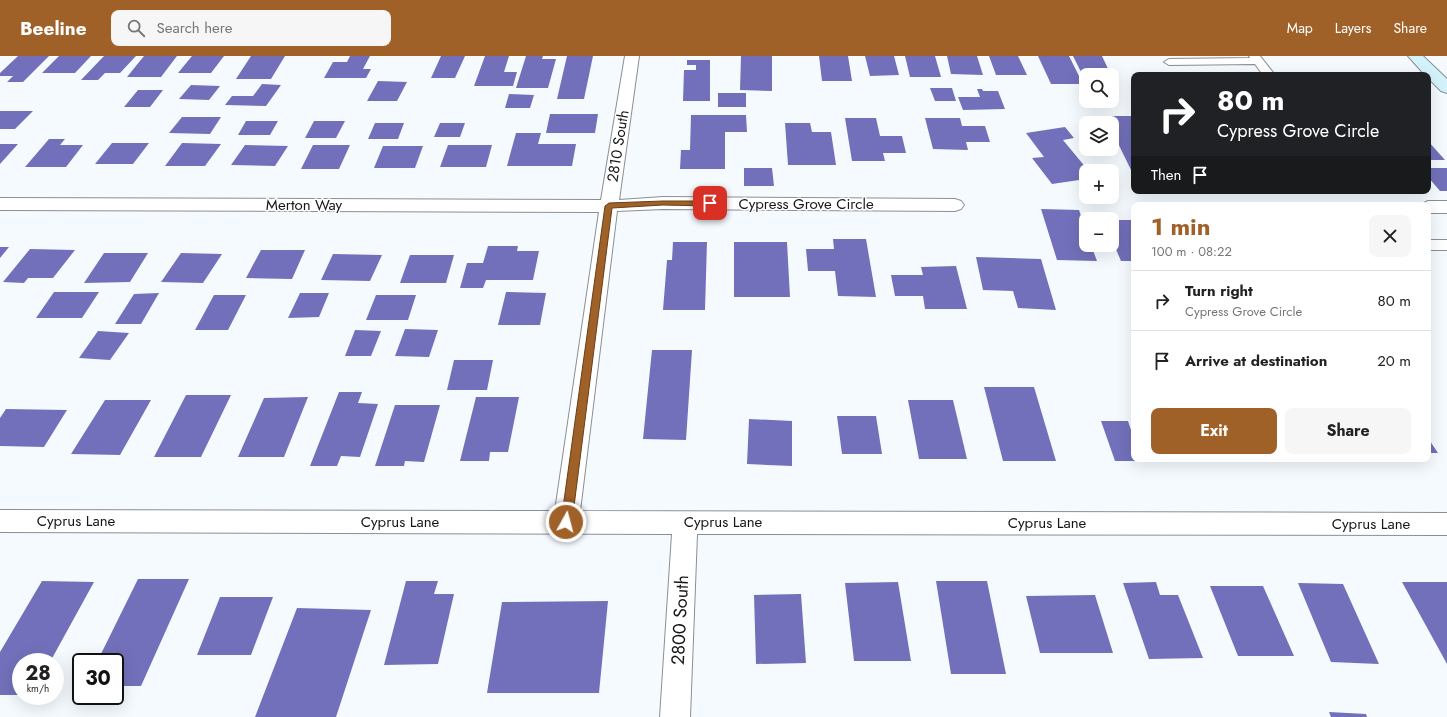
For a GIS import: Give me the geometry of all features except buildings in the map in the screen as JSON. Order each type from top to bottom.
[{"type":"street","name":"2810 South","points":[[566,522],[609,206],[632,56]]},
{"type":"street","points":[[1415,56],[1447,88]]},
{"type":"street","name":"Cypress Grove Circle","points":[[609,206],[663,203],[955,205]]},
{"type":"street","name":"Merton Way","points":[[0,204],[609,206]]},
{"type":"street","points":[[1431,207],[1447,207]]},
{"type":"street","name":"Cyprus Lane","points":[[0,521],[1447,524]]},
{"type":"street","name":"2800 South","points":[[675,717],[686,522]]},
{"type":"lane","points":[[1169,62],[1256,59],[1267,72]]},
{"type":"lane","points":[[1431,245],[1447,246]]},
{"type":"route","points":[[566,522],[609,206],[663,203],[710,203]]}]
